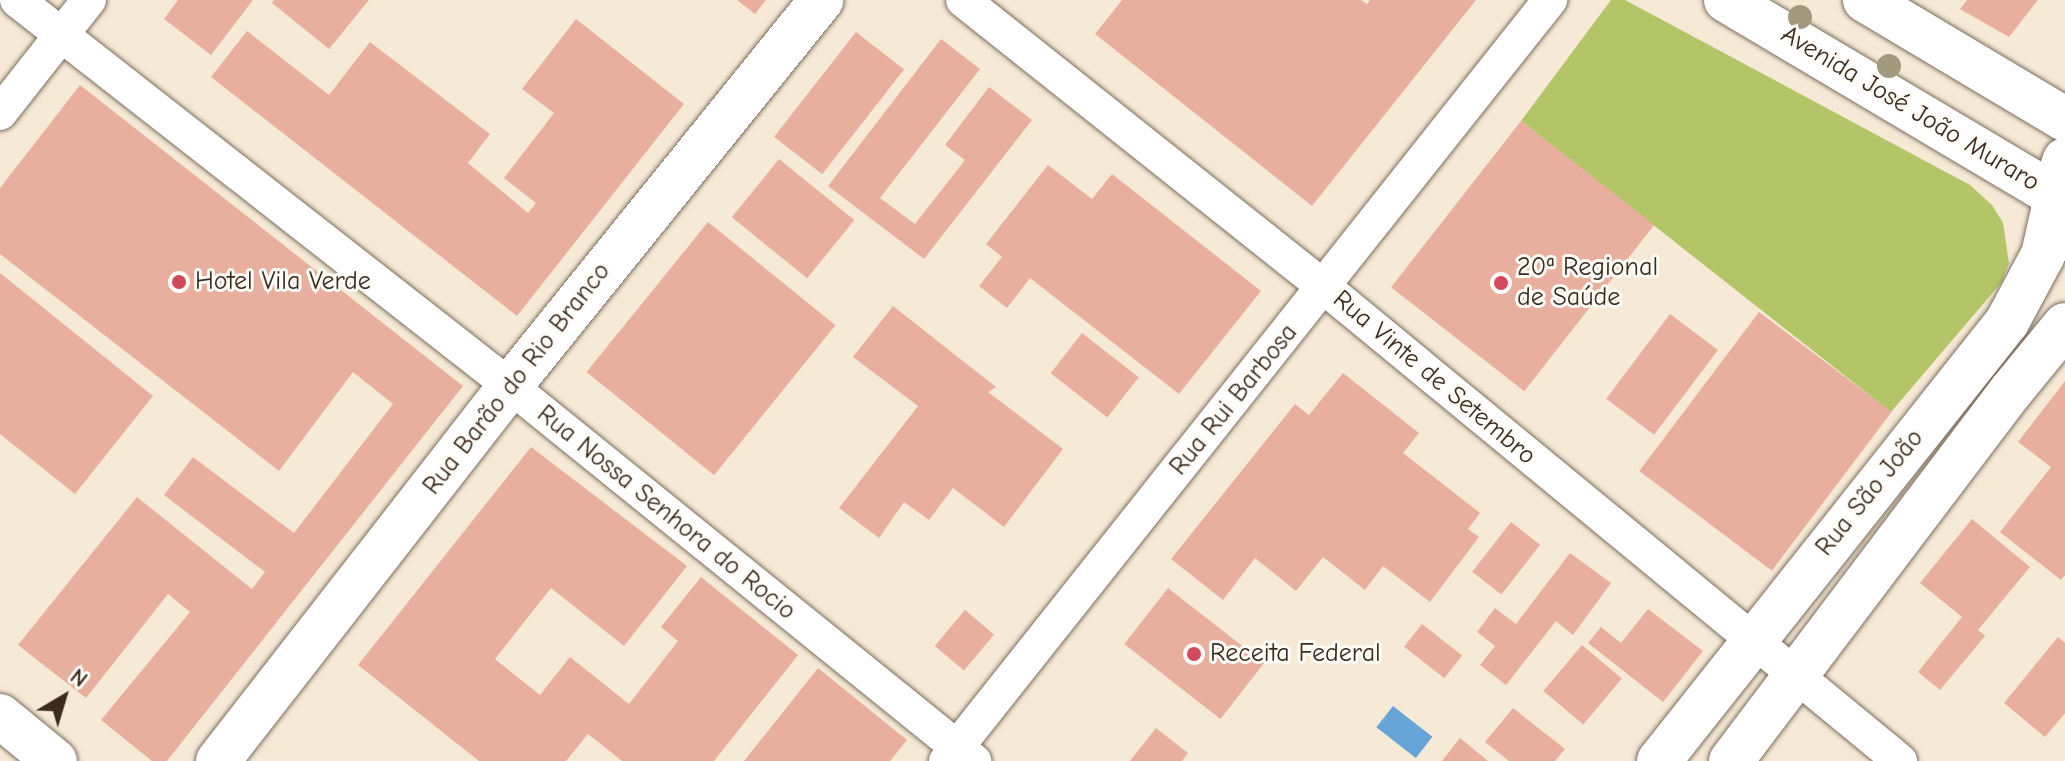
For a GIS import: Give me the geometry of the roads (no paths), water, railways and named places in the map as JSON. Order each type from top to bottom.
[{"type":"street","name":"Rua Nossa Senhora do Rocio","points":[[17,0],[510,386],[959,757]]},
{"type":"street","points":[[0,113],[89,0]]},
{"type":"street","name":"Rua Barão do Rio Branco","points":[[218,761],[510,386],[821,0]]},
{"type":"street","name":"Rua Vinte de Setembro","points":[[963,0],[1324,287],[1900,761]]},
{"type":"street","name":"Rua Rui Barbosa","points":[[959,757],[1550,0]]},
{"type":"street","name":"Avenida José João Muraro","points":[[1726,0],[2059,202]]},
{"type":"street","points":[[1865,0],[2065,119]]},
{"type":"street","name":"Rua São João","points":[[1659,761],[2007,322],[2043,255],[2059,202]]},
{"type":"street","name":"Rua São João","points":[[1738,752],[2065,325]]},
{"type":"street","points":[[1800,581],[1814,608],[1826,615],[1842,615]]},
{"type":"street","points":[[1700,708],[1716,708],[1731,714],[1740,724],[1738,752]]},
{"type":"street","points":[[0,716],[55,761]]},
{"type":"water","points":[[1393,706],[1432,737],[1416,758],[1376,727]]},
{"type":"place","name":"Hotel Vila Verde","points":[[179,282]]},
{"type":"place","name":"20ª Regional de Saúde","points":[[1501,283]]},
{"type":"place","name":"Receita Federal","points":[[1194,654]]}]
